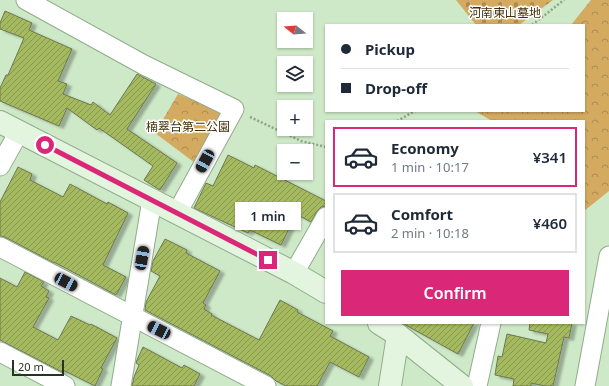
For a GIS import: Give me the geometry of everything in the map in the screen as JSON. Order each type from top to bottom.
[{"type":"street","points":[[26,0],[144,65],[234,109],[177,213]]},
{"type":"street","points":[[0,166],[9,127],[294,273],[325,291]]},
{"type":"street","points":[[121,386],[152,200]]},
{"type":"street","points":[[294,273],[325,219]]},
{"type":"street","points":[[0,247],[266,386]]},
{"type":"street","points":[[585,386],[609,256]]},
{"type":"street","points":[[381,324],[398,335],[462,386]]},
{"type":"street","points":[[477,386],[491,324]]},
{"type":"street","points":[[390,386],[398,335]]},
{"type":"street","points":[[0,352],[65,386]]},
{"type":"path","points":[[533,24],[564,0]]},
{"type":"path","points":[[234,109],[301,141],[325,148]]},
{"type":"path","points":[[399,120],[413,112]]},
{"type":"green space","name":"河南東山墓地","points":[[456,0],[553,0],[520,24],[475,24]]},
{"type":"green space","points":[[591,0],[609,0],[609,191],[585,210],[585,120],[490,120],[477,112],[585,112],[585,24],[572,24]]},
{"type":"green space","name":"楠翠台第二公園","points":[[178,94],[195,101],[198,100],[225,114],[195,163],[155,133]]},
{"type":"building","points":[[5,11],[32,23],[29,30],[72,49],[58,81],[67,84],[63,94],[91,105],[93,102],[110,115],[137,74],[156,84],[127,129],[177,163],[160,190],[144,180],[153,166],[99,128],[97,130],[67,108],[59,126],[0,101],[0,88],[6,75],[8,75],[24,38],[0,29],[0,23]]},
{"type":"building","points":[[228,155],[254,168],[255,165],[277,176],[277,180],[285,180],[325,200],[325,206],[321,207],[317,211],[311,222],[296,214],[281,245],[250,230],[248,233],[194,208],[206,183],[213,186]]},
{"type":"building","points":[[18,167],[32,174],[30,180],[63,197],[70,184],[107,204],[108,202],[128,213],[103,265],[126,277],[116,295],[5,237],[0,236],[0,202]]},
{"type":"building","points":[[165,239],[187,250],[186,253],[220,271],[203,303],[206,305],[204,309],[212,314],[211,315],[259,340],[280,300],[298,310],[297,312],[333,331],[330,336],[369,357],[359,377],[330,362],[317,386],[286,386],[276,381],[271,376],[145,310],[146,302],[160,276],[151,271],[153,261]]},
{"type":"building","points":[[25,272],[44,282],[41,286],[49,291],[46,297],[49,298],[33,327],[58,340],[71,316],[90,325],[91,324],[117,338],[101,368],[103,369],[95,386],[63,370],[62,372],[0,340],[0,278],[17,287]]},
{"type":"building","points":[[404,324],[473,324],[458,354]]},
{"type":"building","points":[[530,324],[572,324],[569,338],[564,337],[553,386],[531,383],[531,386],[513,386],[514,379],[495,375],[498,356],[502,357],[507,334],[546,343],[548,334],[529,330]]},
{"type":"building","points":[[143,347],[182,368],[184,365],[200,374],[194,386],[132,386],[139,365],[136,363]]},
{"type":"route","points":[[45,145],[268,260]]}]
